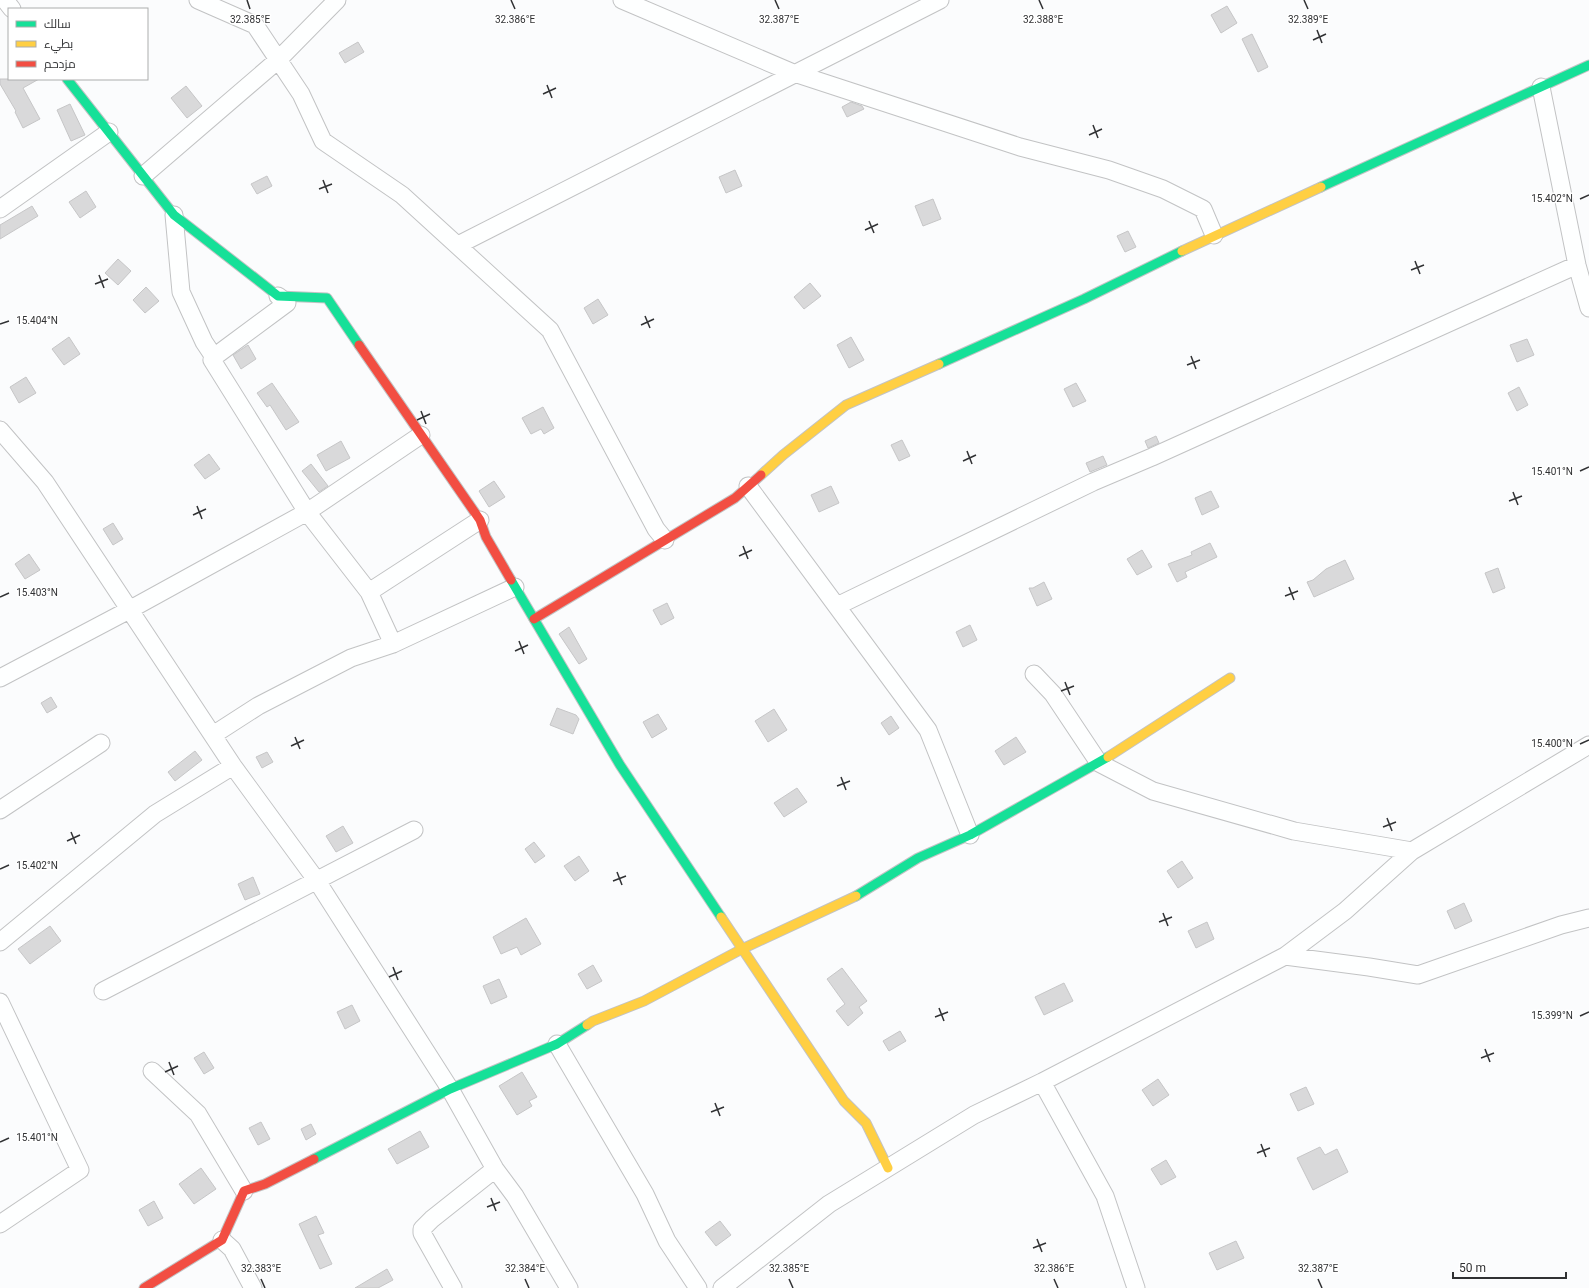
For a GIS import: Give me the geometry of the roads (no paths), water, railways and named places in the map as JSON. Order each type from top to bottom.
[{"type":"street","points":[[5,0],[11,8]]},
{"type":"street","points":[[198,0],[255,25],[301,94],[323,142],[402,195],[550,330],[656,529],[665,540]]},
{"type":"street","points":[[144,176],[278,60],[337,0]]},
{"type":"street","points":[[622,0],[795,74],[1020,147],[1109,170],[1162,189],[1203,209],[1214,235]]},
{"type":"street","points":[[458,245],[940,0]]},
{"type":"street","points":[[534,619],[735,498],[783,454],[846,405],[1084,299],[1214,235],[1589,65]]},
{"type":"street","points":[[68,80],[174,215],[286,303],[212,360],[307,512],[369,592],[393,644]]},
{"type":"street","points":[[1541,87],[1577,265],[1589,308]]},
{"type":"street","points":[[0,209],[109,132]]},
{"type":"street","points":[[174,215],[181,292],[204,342],[214,357]]},
{"type":"street","points":[[837,606],[1093,482],[1159,454],[1577,265]]},
{"type":"street","points":[[278,296],[327,298],[480,520],[486,537],[620,765],[844,1101],[866,1123],[888,1168]]},
{"type":"street","points":[[1,434],[45,482],[233,766],[318,881],[450,1089],[495,1168],[515,1196],[569,1288]]},
{"type":"street","points":[[0,678],[129,610],[307,512],[421,435]]},
{"type":"street","points":[[748,486],[928,730],[970,835]]},
{"type":"street","points":[[369,592],[480,520]]},
{"type":"street","points":[[213,735],[258,706],[351,658],[393,644],[515,587]]},
{"type":"street","points":[[1034,674],[1053,694],[1098,763],[1153,791],[1294,831],[1412,851]]},
{"type":"street","points":[[144,1288],[222,1240],[244,1191],[265,1184],[450,1089],[557,1044],[593,1021],[644,1001],[742,950],[864,892],[918,858],[970,835],[1098,763],[1230,678]]},
{"type":"street","points":[[0,810],[100,743]]},
{"type":"street","points":[[722,1288],[829,1204],[974,1114],[1042,1082],[1285,956],[1345,911],[1412,851],[1589,746]]},
{"type":"street","points":[[0,942],[155,814],[233,766]]},
{"type":"street","points":[[104,991],[414,830]]},
{"type":"street","points":[[1285,956],[1418,975],[1561,925],[1589,918]]},
{"type":"street","points":[[0,1002],[80,1170],[0,1224]]},
{"type":"street","points":[[557,1044],[645,1194],[667,1241],[698,1288]]},
{"type":"street","points":[[152,1071],[198,1114],[244,1191]]},
{"type":"street","points":[[1042,1082],[1105,1196],[1136,1288]]},
{"type":"street","points":[[453,1288],[422,1233],[422,1229],[495,1168]]},
{"type":"street","points":[[222,1240],[232,1249],[253,1288]]}]
